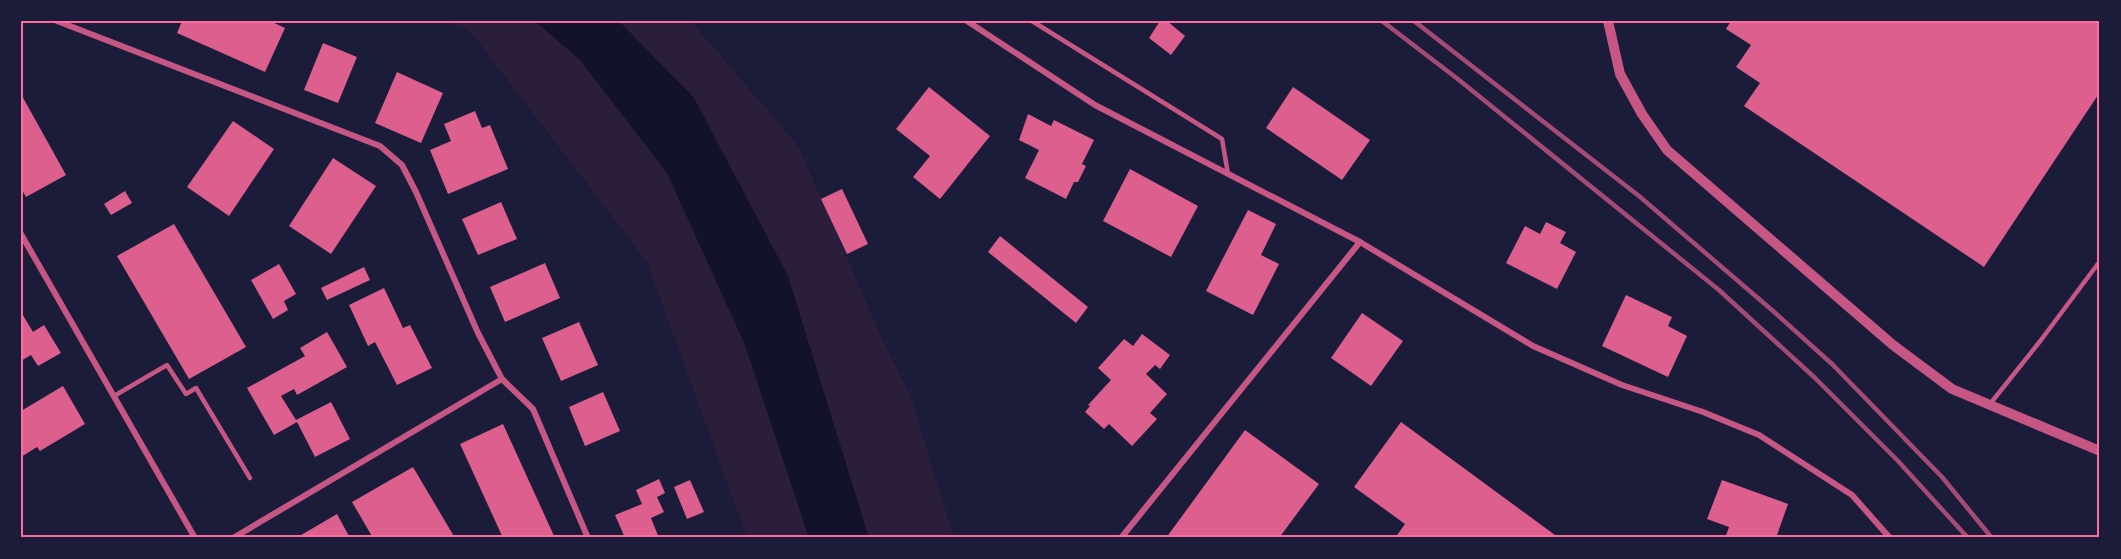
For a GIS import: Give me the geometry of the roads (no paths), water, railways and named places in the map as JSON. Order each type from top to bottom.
[{"type":"street","points":[[57,21],[380,146],[402,165],[478,333],[502,379],[533,409],[588,538]]},
{"type":"street","points":[[967,21],[1095,105],[1360,242],[1533,346],[1622,385],[1704,412],[1759,435],[1852,495],[1890,538]]},
{"type":"street","points":[[1608,21],[1620,74],[1642,114],[1667,150],[1893,345],[1952,389],[2100,451]]},
{"type":"street","points":[[21,234],[195,538]]},
{"type":"street","points":[[1121,538],[1360,242]]},
{"type":"street","points":[[233,538],[502,379]]},
{"type":"lane","points":[[1032,21],[1222,139],[1228,174]]},
{"type":"lane","points":[[1989,405],[2042,340],[2100,261]]},
{"type":"lane","points":[[114,396],[167,365],[186,394],[196,388],[250,478]]},
{"type":"railway","points":[[1382,21],[1459,80],[1719,290],[1814,377],[1898,461],[1968,538]]},
{"type":"railway","points":[[1414,21],[1639,196],[1773,311],[1832,364],[1942,477],[1992,538]]}]
